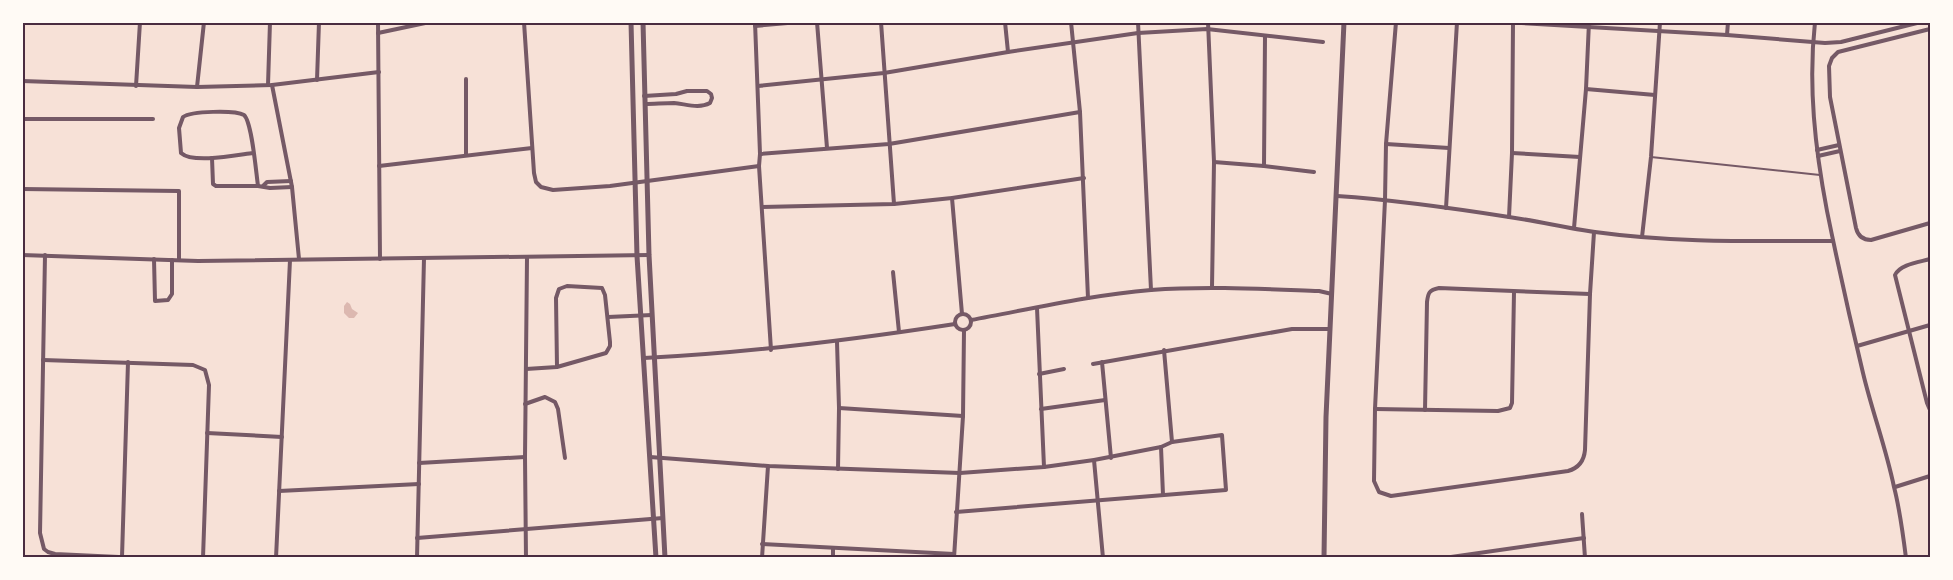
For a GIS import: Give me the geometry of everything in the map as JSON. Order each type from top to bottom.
[{"type":"street","points":[[136,86],[140,22]]},
{"type":"street","points":[[198,87],[204,22]]},
{"type":"street","points":[[270,22],[270,85],[292,187],[299,260]]},
{"type":"street","points":[[317,80],[319,22]]},
{"type":"street","points":[[378,22],[380,259]]},
{"type":"street","points":[[378,32],[430,22]]},
{"type":"street","points":[[524,22],[532,148],[536,182],[541,187],[546,190],[553,190],[646,182],[759,166]]},
{"type":"street","points":[[631,22],[637,256],[656,558]]},
{"type":"street","points":[[643,22],[649,255],[666,558]]},
{"type":"street","points":[[771,350],[759,166],[755,24],[798,22]]},
{"type":"street","points":[[818,22],[827,148]]},
{"type":"street","points":[[881,22],[894,204]]},
{"type":"street","points":[[1005,22],[1008,52]]},
{"type":"street","points":[[1071,22],[1080,112],[1088,298]]},
{"type":"street","points":[[1138,22],[1151,290]]},
{"type":"street","points":[[1208,22],[1214,162],[1212,287]]},
{"type":"street","points":[[1324,558],[1326,417],[1344,22]]},
{"type":"street","points":[[1396,22],[1386,144],[1374,481],[1375,487],[1384,495],[1391,496],[1575,469],[1581,464],[1584,457],[1594,232]]},
{"type":"street","points":[[1446,208],[1457,22]]},
{"type":"street","points":[[1504,22],[1813,42],[1841,42],[1920,22]]},
{"type":"street","points":[[1574,228],[1586,88],[1589,22]]},
{"type":"street","points":[[1642,237],[1651,157],[1660,22]]},
{"type":"street","points":[[1727,35],[1728,22]]},
{"type":"street","points":[[1815,22],[1812,99],[1820,175],[1857,346],[1894,487],[1906,557]]},
{"type":"street","points":[[1509,217],[1512,152],[1513,23]]},
{"type":"street","points":[[1930,28],[1842,51],[1832,58],[1829,66],[1830,97],[1840,151],[1856,228],[1862,239],[1871,240],[1930,222]]},
{"type":"street","points":[[758,86],[884,73],[1138,33],[1208,29],[1323,42]]},
{"type":"street","points":[[1264,166],[1265,36]]},
{"type":"street","points":[[22,81],[198,87],[270,85],[379,72]]},
{"type":"street","points":[[466,79],[466,155]]},
{"type":"street","points":[[1586,88],[1655,95]]},
{"type":"street","points":[[644,96],[676,94],[687,91],[707,91],[711,94],[712,98],[706,106],[686,106],[676,103],[644,104]]},
{"type":"street","points":[[253,153],[212,158],[187,158],[182,154],[179,128],[183,117],[186,114],[234,112],[244,115],[249,122],[258,186]]},
{"type":"street","points":[[760,154],[889,144],[1080,112]]},
{"type":"street","points":[[22,119],[153,119]]},
{"type":"street","points":[[1386,144],[1449,148]]},
{"type":"street","points":[[1817,150],[1839,145]]},
{"type":"street","points":[[378,166],[532,148]]},
{"type":"street","points":[[1818,156],[1840,151]]},
{"type":"street","points":[[1512,152],[1580,157]]},
{"type":"street","points":[[212,158],[213,184],[216,186],[292,187]]},
{"type":"street","points":[[1214,162],[1314,172]]},
{"type":"street","points":[[762,207],[894,204],[952,198],[1084,178]]},
{"type":"street","points":[[263,186],[267,182],[291,181]]},
{"type":"street","points":[[22,189],[179,191],[179,260]]},
{"type":"street","points":[[1337,196],[1446,208],[1594,232],[1642,237],[1711,241],[1833,241]]},
{"type":"street","points":[[952,198],[962,314]]},
{"type":"street","points":[[22,255],[172,260],[299,260],[649,255]]},
{"type":"street","points":[[45,255],[40,533],[44,549],[48,552],[63,555],[140,558]]},
{"type":"street","points":[[417,558],[424,258]]},
{"type":"street","points":[[526,558],[525,404],[527,258]]},
{"type":"street","points":[[154,259],[155,301],[168,300],[172,294],[172,260]]},
{"type":"street","points":[[1930,259],[1901,268],[1896,273],[1895,278],[1930,410]]},
{"type":"street","points":[[276,558],[290,260]]},
{"type":"street","points":[[894,272],[900,332]]},
{"type":"street","points":[[526,369],[557,367],[606,353],[610,346],[605,295],[602,288],[568,286],[559,289],[556,298],[557,367]]},
{"type":"street","points":[[971,320],[1088,298],[1151,290],[1212,287],[1319,291],[1332,294]]},
{"type":"street","points":[[1425,410],[1428,293],[1431,290],[1439,288],[1590,294]]},
{"type":"street","points":[[1376,409],[1498,410],[1510,408],[1512,403],[1514,292]]},
{"type":"street","points":[[1037,308],[1044,467]]},
{"type":"street","points":[[608,317],[652,315]]},
{"type":"street","points":[[762,544],[954,556],[963,416],[964,330],[971,324],[971,320],[968,315],[958,315],[955,324]]},
{"type":"street","points":[[644,358],[771,350],[955,324]]},
{"type":"street","points":[[955,324],[960,330],[964,330]]},
{"type":"street","points":[[1857,346],[1930,324]]},
{"type":"street","points":[[1094,364],[1164,350],[1292,329],[1330,328]]},
{"type":"street","points":[[838,342],[840,408],[838,469]]},
{"type":"street","points":[[1164,350],[1172,442]]},
{"type":"street","points":[[43,360],[193,365],[205,370],[209,385],[203,558]]},
{"type":"street","points":[[122,557],[128,362]]},
{"type":"street","points":[[1102,362],[1111,458]]},
{"type":"street","points":[[1039,374],[1064,369]]},
{"type":"street","points":[[525,404],[545,397],[556,402],[566,458]]},
{"type":"street","points":[[1041,409],[1105,400]]},
{"type":"street","points":[[840,408],[963,416]]},
{"type":"street","points":[[207,433],[282,437]]},
{"type":"street","points":[[650,457],[768,466],[960,473],[1044,467],[1111,458],[1160,447],[1172,442],[1222,435],[1226,490],[956,512]]},
{"type":"street","points":[[1160,447],[1163,495]]},
{"type":"street","points":[[419,463],[525,457]]},
{"type":"street","points":[[1094,460],[1104,558]]},
{"type":"street","points":[[762,558],[768,466]]},
{"type":"street","points":[[1894,487],[1930,476]]},
{"type":"street","points":[[279,491],[419,484]]},
{"type":"street","points":[[1582,514],[1586,558]]},
{"type":"street","points":[[417,538],[663,518]]},
{"type":"street","points":[[1444,558],[1584,538]]},
{"type":"street","points":[[833,548],[833,558]]},
{"type":"street","points":[[1490,551],[1491,558]]},
{"type":"lane","points":[[1651,157],[1820,175]]},
{"type":"shaded area","points":[[347,302],[358,313],[354,318],[349,318],[344,313],[344,306]]}]
